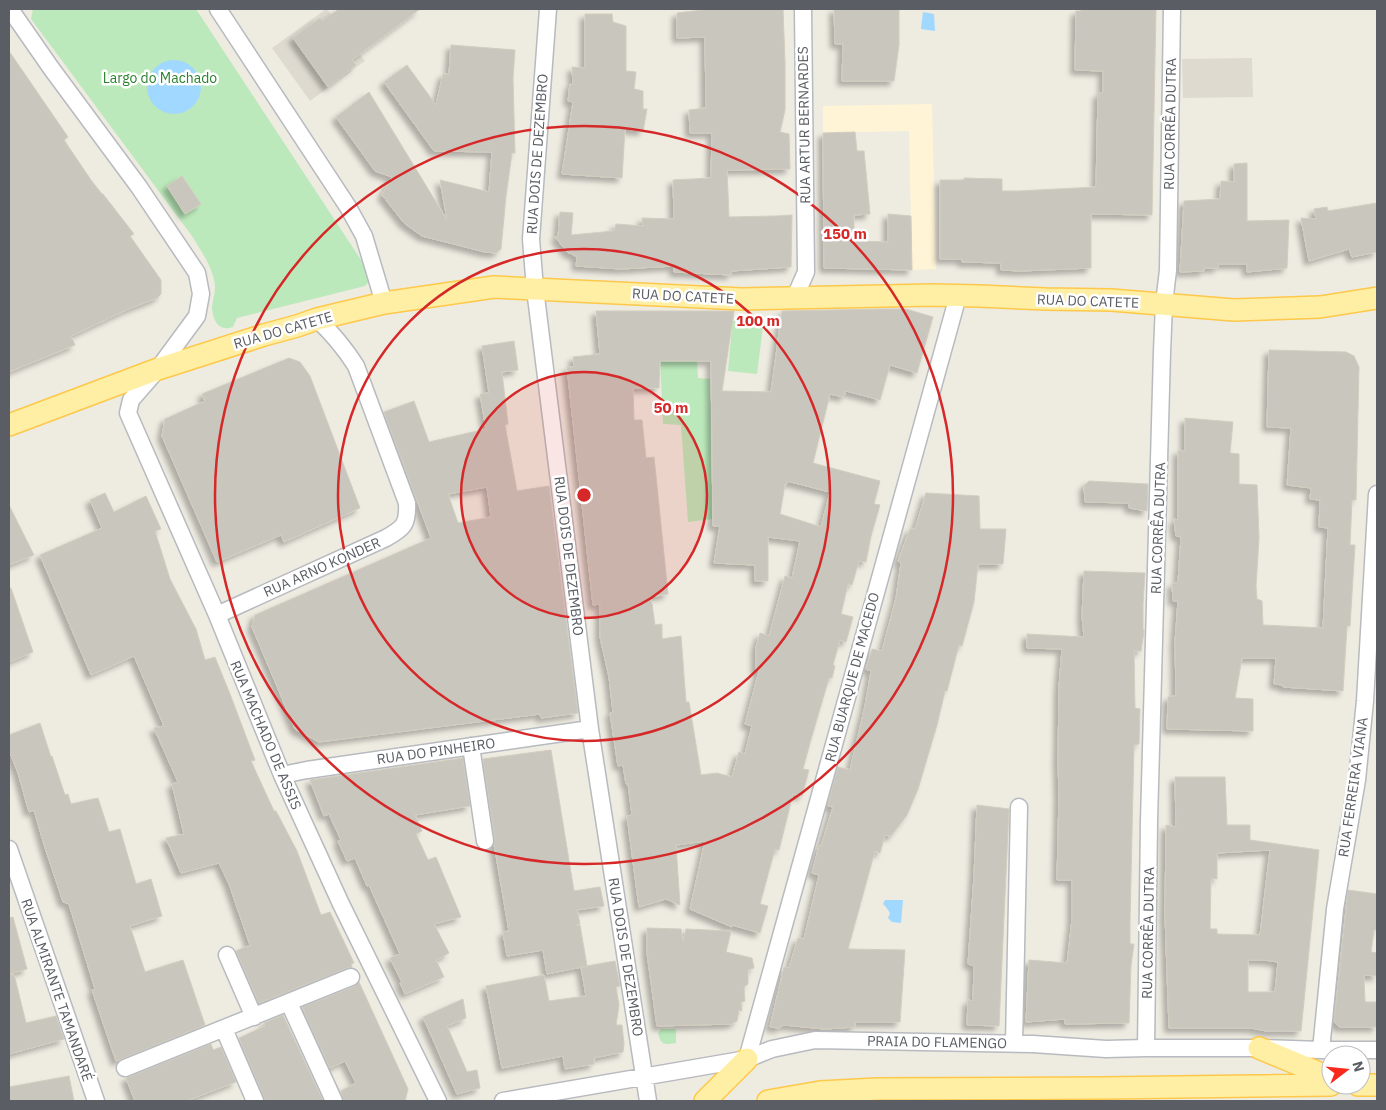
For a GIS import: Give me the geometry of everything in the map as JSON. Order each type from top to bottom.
[{"type":"main road","name":"RUA DO CATETE","points":[[9,425],[158,369],[317,319],[384,304],[494,287],[742,299],[932,295],[1111,300],[1234,310],[1320,307],[1377,298]]},
{"type":"main road","points":[[1259,1048],[1321,1074]]},
{"type":"main road","points":[[705,1101],[747,1059]]},
{"type":"main road","points":[[768,1101],[820,1092],[877,1089],[1321,1085]]},
{"type":"street","points":[[10,9],[14,28],[139,187],[197,273],[201,294],[197,316],[158,369]]},
{"type":"street","points":[[218,9],[348,207],[364,236],[384,304]]},
{"type":"street","name":"RUA DOIS DE DEZEMBRO","points":[[548,9],[531,239],[535,289],[590,728],[648,1101]]},
{"type":"street","name":"RUA ARTUR BERNARDES","points":[[794,299],[806,272],[803,9]]},
{"type":"street","name":"RUA CORRÊA DUTRA","points":[[1146,1048],[1164,304],[1168,270],[1172,9]]},
{"type":"street","name":"RUA BUARQUE DE MACEDO","points":[[747,1059],[958,296]]},
{"type":"street","name":"RUA ARNO KONDER","points":[[217,615],[386,538],[400,531],[406,522],[406,504],[356,366],[345,348],[317,319]]},
{"type":"street","name":"RUA MACHADO DE ASSIS","points":[[158,369],[131,400],[128,413],[217,615],[282,775],[341,904],[438,1101]]},
{"type":"street","name":"RUA FERREIRA VIANA","points":[[1321,1045],[1335,909],[1356,780],[1365,701],[1377,494]]},
{"type":"street","name":"RUA DO PINHEIRO","points":[[282,775],[590,728]]},
{"type":"street","points":[[471,746],[485,841]]},
{"type":"street","points":[[1014,1043],[1019,807]]},
{"type":"street","name":"RUA ALMIRANTE TAMANDARÉ","points":[[9,850],[96,1101]]},
{"type":"street","points":[[227,955],[254,1017]]},
{"type":"street","points":[[125,1068],[351,977]]},
{"type":"street","points":[[289,1003],[334,1101]]},
{"type":"street","points":[[224,1029],[255,1101]]},
{"type":"street","name":"PRAIA DO FLAMENGO","points":[[503,1101],[747,1059],[772,1049],[815,1040],[1014,1043],[1106,1050],[1259,1048],[1321,1050]]},
{"type":"shaded area","points":[[326,9],[365,61],[310,101],[272,48]]},
{"type":"shaded area","points":[[1252,58],[1253,97],[1183,98],[1182,59]]},
{"type":"shaded area","points":[[932,104],[936,269],[912,270],[909,131],[823,133],[823,106]]},
{"type":"green space","name":"Largo do Machado","points":[[33,9],[196,9],[369,272],[370,280],[365,286],[237,318],[233,327],[220,327],[215,321],[212,305],[215,288],[214,279],[203,254],[192,236],[31,19]]},
{"type":"green space","points":[[733,317],[764,318],[757,374],[728,371]]},
{"type":"green space","points":[[660,360],[697,361],[698,378],[710,379],[712,519],[688,522],[681,425],[663,424]]},
{"type":"green space","points":[[661,1029],[676,1029],[676,1043],[666,1044],[662,1042],[658,1033]]},
{"type":"water","points":[[923,12],[934,14],[935,31],[921,29]]},
{"type":"water","points":[[174,60],[184,62],[193,68],[199,77],[201,87],[199,97],[193,106],[184,112],[174,114],[164,112],[155,106],[149,97],[147,87],[149,77],[155,68],[164,62]]},
{"type":"water","points":[[885,900],[903,900],[901,923],[892,922],[888,918],[890,913],[883,904]]},
{"type":"building","points":[[339,9],[420,9],[352,60],[356,65],[328,87],[293,38],[320,18],[322,21]]},
{"type":"building","points":[[710,9],[783,9],[785,110],[780,132],[789,134],[790,169],[727,170],[729,217],[792,215],[791,267],[731,271],[731,275],[674,272],[674,266],[621,269],[576,266],[577,257],[569,254],[555,237],[558,237],[560,212],[573,213],[571,235],[614,231],[616,224],[643,226],[642,218],[674,219],[673,180],[711,178],[712,133],[690,133],[689,110],[706,108],[705,37],[677,38],[677,13]]},
{"type":"building","points":[[834,9],[899,9],[899,45],[894,81],[842,81],[843,44],[835,44]]},
{"type":"building","points":[[1081,9],[1156,9],[1152,215],[1091,214],[1091,268],[1001,270],[1001,263],[962,262],[962,259],[940,259],[940,180],[964,180],[964,178],[1002,179],[1002,191],[1096,187],[1098,94],[1103,92],[1103,71],[1075,70],[1076,11],[1081,11]]},
{"type":"building","points":[[585,14],[612,14],[613,22],[626,26],[626,71],[636,72],[634,89],[643,91],[643,109],[647,109],[643,131],[625,129],[622,178],[562,174],[573,102],[568,101],[570,84],[573,85],[572,67],[585,68]]},
{"type":"building","points":[[451,45],[515,50],[513,78],[515,153],[512,153],[501,249],[496,253],[422,236],[404,223],[382,195],[392,177],[375,171],[336,117],[369,92],[447,220],[440,180],[489,192],[492,152],[434,151],[384,82],[407,65],[436,105],[443,74],[449,74]]},
{"type":"building","points":[[9,51],[68,137],[64,140],[91,180],[134,234],[130,236],[161,280],[161,294],[157,298],[126,310],[71,336],[75,345],[9,372]]},
{"type":"building","points":[[855,132],[857,151],[864,151],[870,214],[854,215],[854,241],[888,242],[888,214],[911,216],[912,270],[824,268],[823,133]]},
{"type":"building","points":[[1247,163],[1247,221],[1289,220],[1287,268],[1247,272],[1247,264],[1218,264],[1218,268],[1204,268],[1204,271],[1180,272],[1184,201],[1220,199],[1221,181],[1234,182],[1234,164]]},
{"type":"building","points":[[182,176],[201,204],[185,214],[167,186]]},
{"type":"building","points":[[1377,203],[1377,252],[1352,257],[1349,249],[1309,261],[1301,218],[1316,219],[1314,209],[1327,207],[1328,211]]},
{"type":"building","points":[[906,309],[933,317],[917,373],[890,365],[880,400],[846,391],[844,397],[830,394],[813,463],[880,481],[874,504],[880,505],[866,562],[859,561],[852,585],[848,584],[841,614],[853,617],[846,642],[840,640],[833,665],[835,666],[832,678],[829,678],[810,743],[803,769],[809,770],[802,796],[793,794],[779,850],[775,849],[760,904],[768,906],[760,933],[732,925],[732,927],[690,909],[705,841],[676,845],[680,905],[666,899],[639,907],[627,816],[632,815],[628,783],[626,784],[623,765],[618,766],[610,713],[613,712],[609,677],[600,637],[600,604],[593,605],[567,367],[574,367],[573,357],[600,354],[596,311],[734,311],[722,391],[771,392],[782,311]],"holes":[[[660,361],[711,361],[713,526],[720,526],[714,563],[755,565],[755,581],[768,581],[768,537],[800,541],[792,578],[785,576],[769,636],[760,633],[756,647],[756,670],[759,671],[745,724],[752,726],[745,754],[739,752],[732,777],[717,773],[701,775],[689,702],[686,702],[681,636],[662,639],[662,624],[655,625],[651,597],[668,594],[654,457],[646,458],[642,420],[634,420],[633,388],[659,388]],[[787,481],[830,492],[821,527],[780,514]]]},
{"type":"building","points":[[514,341],[518,370],[502,372],[508,424],[505,425],[517,491],[549,486],[578,713],[541,718],[540,714],[319,742],[295,729],[252,627],[255,615],[431,538],[384,412],[414,401],[429,442],[486,429],[480,394],[489,393],[482,346]],"holes":[[[487,487],[491,517],[458,523],[448,494]]]},
{"type":"building","points":[[1269,350],[1346,352],[1354,356],[1359,367],[1356,500],[1352,500],[1350,545],[1355,545],[1350,626],[1347,626],[1343,691],[1283,687],[1283,685],[1274,684],[1276,658],[1242,658],[1235,698],[1253,699],[1253,731],[1167,729],[1168,697],[1176,696],[1175,642],[1178,601],[1173,601],[1172,584],[1178,582],[1181,537],[1176,536],[1174,519],[1178,520],[1178,450],[1185,451],[1185,418],[1233,422],[1230,453],[1239,454],[1239,484],[1257,485],[1259,538],[1256,586],[1257,599],[1262,601],[1263,625],[1323,628],[1328,528],[1319,527],[1320,500],[1310,499],[1311,488],[1287,485],[1291,428],[1267,427]]},
{"type":"building","points":[[289,358],[300,362],[310,376],[360,508],[284,542],[281,535],[217,562],[162,436],[165,419],[205,401],[202,394]]},
{"type":"building","points":[[1089,481],[1148,484],[1147,511],[1129,508],[1129,503],[1085,502],[1084,486]]},
{"type":"building","points":[[105,493],[114,512],[146,496],[161,529],[155,531],[170,579],[196,629],[205,660],[215,657],[255,760],[251,761],[274,811],[276,811],[297,851],[321,915],[330,912],[354,963],[351,964],[352,967],[259,1003],[236,951],[250,945],[229,884],[219,863],[181,873],[166,838],[184,834],[172,784],[178,782],[154,728],[164,726],[134,656],[91,675],[40,555],[102,528],[90,500]]},
{"type":"building","points":[[926,493],[979,496],[980,529],[1006,529],[1003,564],[978,564],[974,602],[962,646],[959,645],[947,691],[945,691],[918,789],[907,815],[891,836],[885,835],[880,853],[875,851],[848,949],[905,950],[900,1022],[855,1022],[855,1027],[825,1029],[784,1025],[779,1028],[770,1027],[784,967],[789,968],[798,938],[804,939],[819,875],[812,873],[819,846],[821,846],[833,807],[828,806],[838,767],[850,770],[871,671],[866,669],[872,649],[882,651],[896,598],[901,563],[898,561],[910,529],[915,529]]},
{"type":"building","points":[[9,505],[34,555],[9,565]]},
{"type":"building","points":[[1084,571],[1145,573],[1144,632],[1141,651],[1134,651],[1135,708],[1140,709],[1139,744],[1134,745],[1130,944],[1134,944],[1131,965],[1129,1023],[1065,1024],[1065,1019],[1026,1022],[1029,960],[1067,963],[1072,920],[1072,880],[1057,880],[1059,687],[1062,649],[1027,648],[1027,634],[1084,637],[1082,616]]},
{"type":"building","points":[[9,588],[11,588],[33,652],[9,662]]},
{"type":"building","points":[[40,723],[65,795],[68,794],[71,804],[98,798],[109,832],[120,829],[136,884],[151,879],[162,916],[130,926],[145,972],[183,960],[205,1025],[116,1061],[92,990],[95,989],[69,904],[63,902],[34,810],[29,812],[18,773],[9,750],[9,735]]},
{"type":"building","points":[[551,750],[574,891],[600,887],[604,906],[577,910],[580,924],[576,925],[580,925],[587,966],[547,974],[543,950],[507,956],[503,932],[509,931],[494,844],[495,840],[483,759]]},
{"type":"building","points":[[463,758],[470,806],[415,815],[422,831],[416,834],[428,860],[436,857],[461,917],[434,924],[449,953],[436,960],[444,977],[405,994],[400,983],[402,982],[390,958],[400,954],[355,858],[347,861],[338,841],[341,840],[329,814],[324,816],[310,780]]},
{"type":"building","points":[[1175,777],[1225,777],[1227,825],[1250,825],[1250,840],[1319,850],[1301,1031],[1266,1031],[1251,1028],[1169,1028],[1165,915],[1166,825],[1176,827]],"holes":[[[1270,850],[1260,935],[1217,934],[1217,929],[1210,929],[1211,878],[1217,879],[1217,853]],[[1248,960],[1278,962],[1275,992],[1248,992]]]},
{"type":"building","points":[[977,805],[1009,809],[999,1026],[967,1025],[968,1000],[973,1001],[974,966],[968,964]]},
{"type":"building","points":[[1348,890],[1377,894],[1377,930],[1374,930],[1371,952],[1377,953],[1377,976],[1364,975],[1365,1002],[1377,1002],[1377,1027],[1340,1027],[1334,1022]]},
{"type":"building","points":[[13,917],[27,969],[9,974],[9,918]]},
{"type":"building","points":[[647,928],[681,929],[683,942],[686,929],[731,931],[726,952],[752,958],[754,968],[748,970],[748,984],[744,987],[745,1001],[741,1002],[742,1011],[739,1010],[737,1021],[731,1024],[657,1026],[647,953]]},
{"type":"building","points":[[615,961],[620,986],[616,987],[619,1005],[616,1025],[622,1025],[623,1052],[594,1058],[594,1064],[565,1069],[563,1056],[502,1068],[486,986],[544,975],[549,1001],[586,996],[581,967]]},
{"type":"building","points":[[14,974],[26,1023],[56,1016],[64,1039],[9,1054],[9,975]]},
{"type":"building","points":[[359,982],[408,1089],[405,1101],[344,1101],[341,1091],[356,1083],[345,1061],[330,1068],[302,1007],[355,986]]},
{"type":"building","points":[[463,999],[466,1018],[447,1026],[467,1072],[477,1070],[480,1088],[457,1094],[423,1017]]},
{"type":"building","points":[[283,1015],[323,1101],[265,1101],[239,1038],[265,1026],[264,1023]]},
{"type":"building","points":[[211,1044],[213,1050],[221,1047],[236,1082],[186,1101],[135,1101],[126,1078]]},
{"type":"building","points":[[69,1076],[74,1101],[9,1101],[9,1087]]}]
